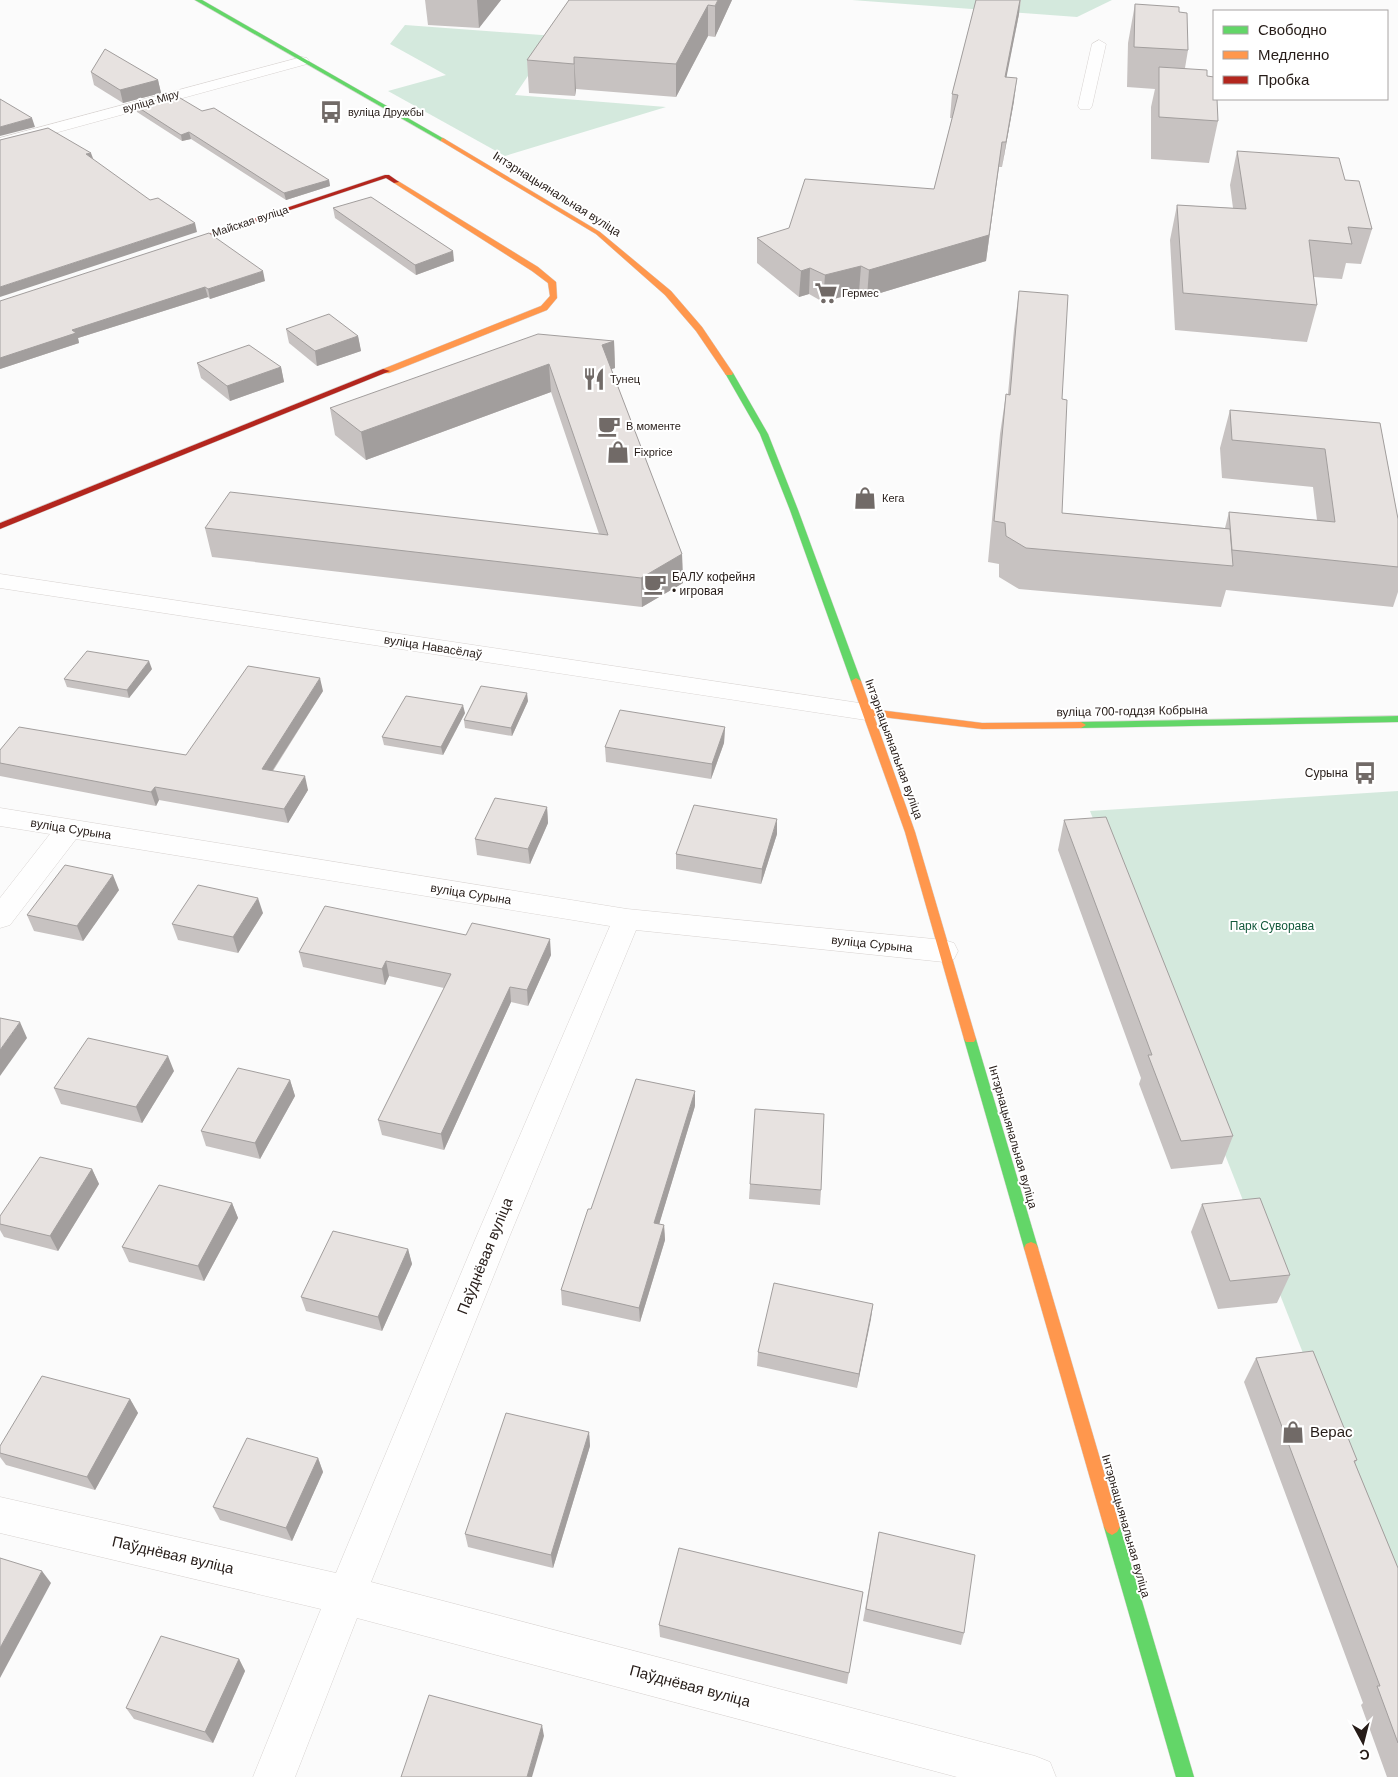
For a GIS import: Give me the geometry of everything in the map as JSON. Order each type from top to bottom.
[{"type":"main road","name":"Інтэрнацыянальная вуліца","points":[[198,0],[491,168],[598,233],[668,293],[699,329],[724,365],[764,434],[794,510],[910,832],[1185,1777]]},
{"type":"main road","name":"Майская вуліца","points":[[0,526],[544,308],[554,296],[552,282],[535,269],[387,176],[170,248]]},
{"type":"main road","name":"вуліца 700-годдзя Кобрына","points":[[866,712],[982,726],[1162,725],[1398,719]]},
{"type":"street","points":[[1085,106],[1099,44]]},
{"type":"street","name":"вуліца Міру","points":[[0,143],[302,60]]},
{"type":"street","name":"вуліца Навасёлаў","points":[[0,581],[866,712]]},
{"type":"street","name":"вуліца Сурына","points":[[0,817],[627,919],[944,951]]},
{"type":"street","points":[[0,918],[69,829]]},
{"type":"street","name":"Паўднёвая вуліца","points":[[274,1777],[345,1595],[497,1225],[627,919]]},
{"type":"street","name":"Паўднёвая вуліца","points":[[0,1515],[345,1595],[1034,1777]]},
{"type":"green space","points":[[852,0],[1112,0],[1077,17]]},
{"type":"green space","points":[[405,25],[555,36],[515,95],[666,107],[505,156],[388,91],[446,75],[390,44]]},
{"type":"green space","name":"Парк Суворава","points":[[1398,791],[1398,1595],[1090,811]]},
{"type":"building","points":[[569,0],[718,0],[715,6],[708,5],[676,64],[574,57],[574,64],[527,60]]},
{"type":"building","points":[[976,0],[1020,0],[1005,77],[1017,78],[1006,142],[1002,142],[989,235],[869,270],[861,266],[825,275],[810,268],[801,271],[757,238],[789,228],[805,179],[934,189],[958,95],[952,94]]},
{"type":"building","points":[[1135,4],[1179,7],[1179,12],[1187,13],[1188,50],[1134,47]]},
{"type":"building","points":[[105,49],[158,80],[120,90],[91,72]]},
{"type":"building","points":[[1159,67],[1207,70],[1207,76],[1213,77],[1213,100],[1217,100],[1218,121],[1159,117]]},
{"type":"building","points":[[175,95],[202,111],[214,108],[329,180],[284,193],[189,132],[181,135],[136,106]]},
{"type":"building","points":[[0,99],[32,118],[0,127]]},
{"type":"building","points":[[48,128],[91,153],[86,154],[150,200],[158,198],[195,223],[0,287],[0,140]]},
{"type":"building","points":[[1237,151],[1339,158],[1345,180],[1359,181],[1372,229],[1348,227],[1352,244],[1309,240],[1317,305],[1183,293],[1177,205],[1246,209]]},
{"type":"building","points":[[371,197],[453,251],[415,265],[333,208]]},
{"type":"building","points":[[209,233],[263,271],[208,289],[205,287],[72,330],[76,333],[0,358],[0,301]]},
{"type":"building","points":[[1019,291],[1068,295],[1062,399],[1067,400],[1062,513],[1230,529],[1233,566],[1026,548],[1006,536],[1005,523],[994,521],[1006,394],[1010,395]]},
{"type":"building","points":[[329,314],[358,336],[315,351],[286,329]]},
{"type":"building","points":[[538,334],[614,341],[602,345],[682,554],[641,578],[205,528],[230,492],[608,535],[549,364],[361,432],[330,408]]},
{"type":"building","points":[[249,345],[281,367],[227,386],[197,363]]},
{"type":"building","points":[[1230,410],[1380,423],[1398,519],[1398,567],[1232,550],[1229,512],[1335,522],[1325,449],[1232,440]]},
{"type":"building","points":[[87,651],[149,661],[127,690],[64,679]]},
{"type":"building","points":[[248,666],[320,678],[262,769],[305,776],[284,809],[155,787],[151,792],[0,763],[0,750],[19,727],[186,755]]},
{"type":"building","points":[[481,686],[527,693],[511,728],[464,720]]},
{"type":"building","points":[[406,696],[463,705],[441,747],[382,737]]},
{"type":"building","points":[[620,710],[725,727],[712,764],[605,747]]},
{"type":"building","points":[[495,798],[547,807],[528,849],[475,839]]},
{"type":"building","points":[[694,805],[777,819],[762,869],[676,854]]},
{"type":"building","points":[[1106,817],[1233,1136],[1181,1141],[1148,1055],[1152,1055],[1064,820]]},
{"type":"building","points":[[65,865],[113,875],[77,926],[27,915]]},
{"type":"building","points":[[198,885],[258,898],[233,937],[172,924]]},
{"type":"building","points":[[325,906],[466,935],[472,923],[550,939],[527,990],[510,987],[441,1134],[378,1120],[451,974],[386,961],[382,969],[299,952]]},
{"type":"building","points":[[0,1018],[20,1022],[0,1050]]},
{"type":"building","points":[[88,1038],[168,1056],[136,1107],[54,1088]]},
{"type":"building","points":[[238,1068],[290,1080],[255,1143],[201,1131]]},
{"type":"building","points":[[636,1079],[695,1091],[654,1223],[664,1225],[639,1308],[561,1290],[588,1209],[591,1209]]},
{"type":"building","points":[[755,1109],[824,1114],[821,1190],[750,1184]]},
{"type":"building","points":[[40,1157],[92,1169],[50,1236],[0,1224],[0,1216]]},
{"type":"building","points":[[159,1185],[232,1203],[198,1266],[122,1247]]},
{"type":"building","points":[[1260,1198],[1290,1275],[1230,1281],[1202,1204]]},
{"type":"building","points":[[333,1231],[408,1249],[378,1317],[301,1297]]},
{"type":"building","points":[[774,1283],[873,1304],[859,1374],[758,1352]]},
{"type":"building","points":[[1313,1351],[1357,1460],[1354,1461],[1398,1568],[1398,1743],[1377,1686],[1380,1686],[1256,1358]]},
{"type":"building","points":[[42,1376],[130,1399],[87,1477],[0,1453],[0,1446]]},
{"type":"building","points":[[506,1413],[589,1432],[551,1555],[465,1534]]},
{"type":"building","points":[[247,1438],[318,1458],[286,1528],[213,1507]]},
{"type":"building","points":[[879,1532],[975,1555],[964,1633],[866,1609]]},
{"type":"building","points":[[679,1548],[863,1592],[849,1673],[659,1625]]},
{"type":"building","points":[[0,1558],[42,1571],[0,1648]]},
{"type":"building","points":[[161,1636],[239,1659],[205,1732],[126,1708]]},
{"type":"building","points":[[429,1695],[542,1725],[527,1777],[401,1777]]},
{"type":"traffic: fast","points":[[198,0],[443,140]]},
{"type":"traffic: fast","points":[[729,373],[764,434],[794,510],[856,681]]},
{"type":"traffic: fast","points":[[1081,725],[1398,719]]},
{"type":"traffic: fast","points":[[970,1039],[1031,1248]]},
{"type":"traffic: fast","points":[[1112,1527],[1185,1777]]},
{"type":"traffic: slow","points":[[443,140],[598,233],[668,293],[699,329],[729,373]]},
{"type":"traffic: slow","points":[[386,371],[544,308],[554,296],[552,282],[535,269],[396,182]]},
{"type":"traffic: slow","points":[[856,681],[910,832],[970,1039]]},
{"type":"traffic: slow","points":[[866,712],[982,726],[1081,725]]},
{"type":"traffic: slow","points":[[1031,1248],[1112,1527]]},
{"type":"traffic: jam","points":[[177,246],[387,176],[396,182]]},
{"type":"traffic: jam","points":[[0,526],[386,371]]},
{"type":"place","name":"вуліца Дружбы","points":[[331,112]]},
{"type":"place","name":"Гермес","points":[[826,293]]},
{"type":"place","name":"Тунец","points":[[594,379]]},
{"type":"place","name":"В моменте","points":[[609,426]]},
{"type":"place","name":"Fixprice","points":[[618,452]]},
{"type":"place","name":"Кега","points":[[865,498]]},
{"type":"place","name":"БАЛУ кофейня • игровая","points":[[655,584]]},
{"type":"place","name":"Сурына","points":[[1365,773]]},
{"type":"place","name":"Верас","points":[[1293,1432]]}]
